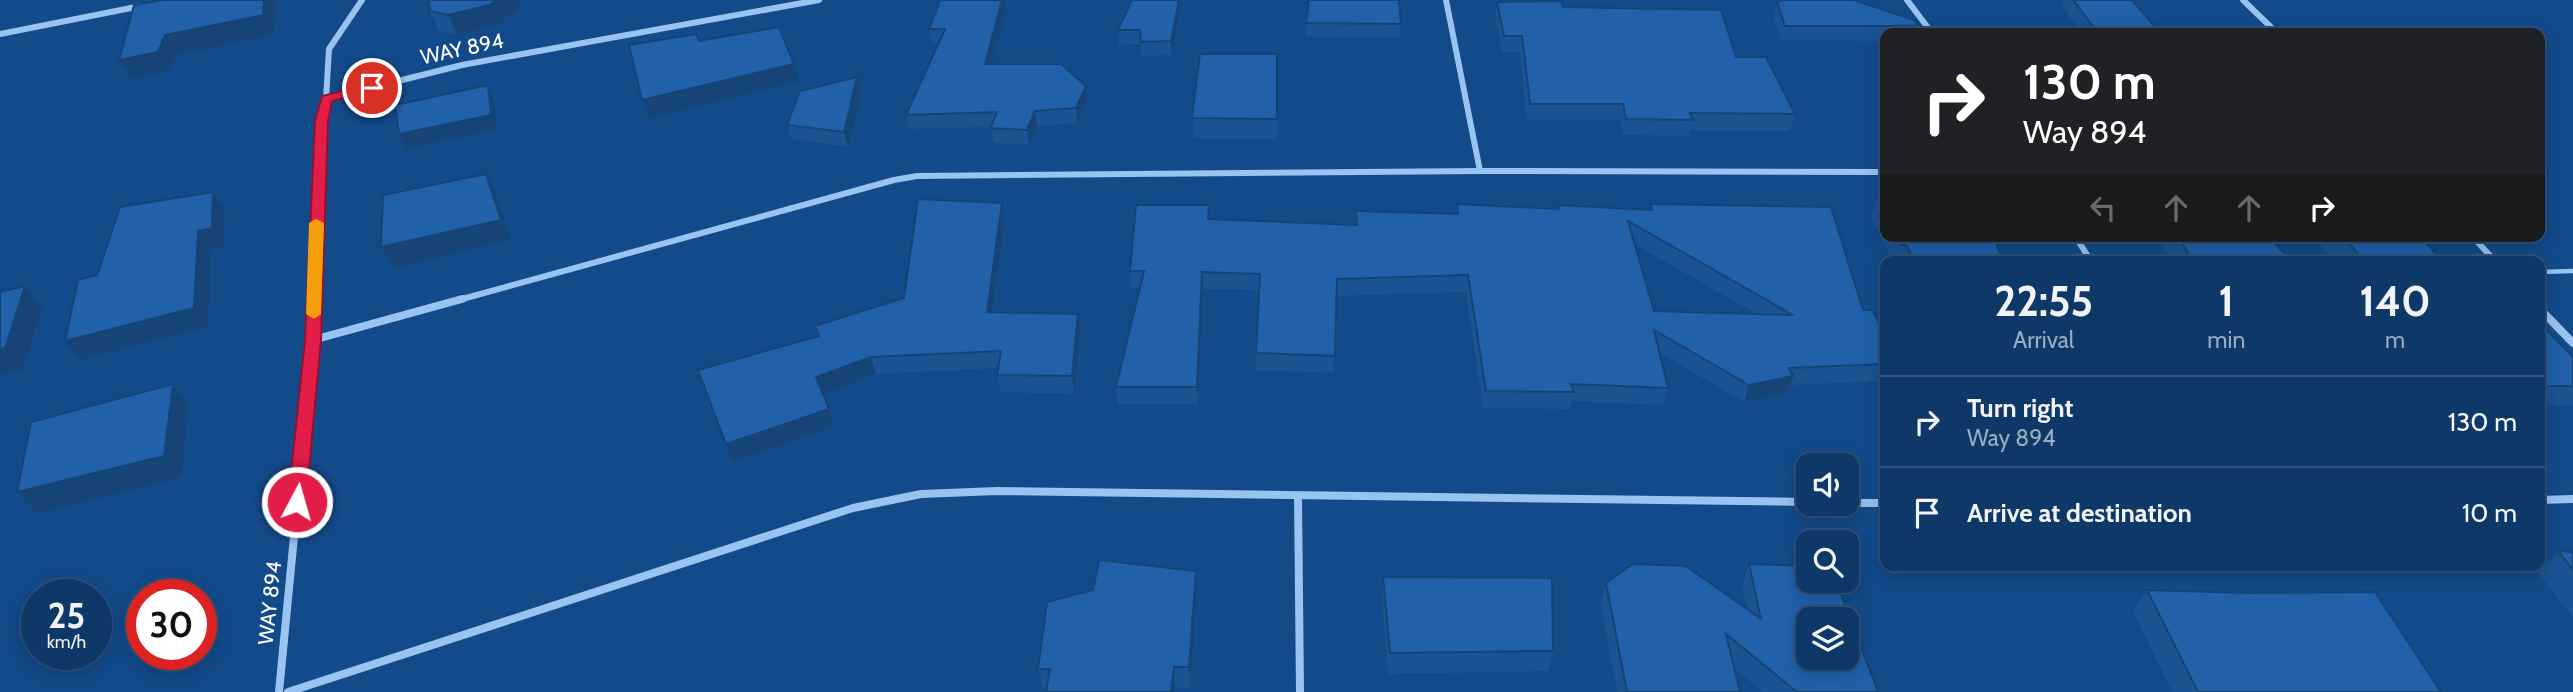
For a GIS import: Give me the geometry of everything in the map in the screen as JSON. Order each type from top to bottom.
[{"type":"street","points":[[326,99],[329,49],[362,0]]},
{"type":"street","name":"WAY 894","points":[[279,692],[313,340],[319,149],[326,99],[462,65],[820,0]]},
{"type":"street","points":[[1446,0],[1479,171]]},
{"type":"street","points":[[1908,0],[1928,28]]},
{"type":"street","points":[[2243,0],[2272,28]]},
{"type":"street","points":[[0,34],[146,5]]},
{"type":"street","points":[[313,340],[894,180],[917,176],[1479,171],[1880,172]]},
{"type":"street","points":[[2478,242],[2490,256]]},
{"type":"street","points":[[2545,314],[2573,344]]},
{"type":"street","points":[[288,692],[853,508],[921,494],[997,491],[1796,502]]},
{"type":"street","points":[[1298,496],[1300,692]]},
{"type":"street","points":[[2545,500],[2573,499]]},
{"type":"street","points":[[1859,503],[1880,503]]},
{"type":"lane","points":[[2545,272],[2573,271]]},
{"type":"building","points":[[162,0],[264,0],[263,15],[165,35],[158,52],[119,60],[134,5]]},
{"type":"building","points":[[429,0],[496,0],[490,5],[448,15],[430,11]]},
{"type":"building","points":[[940,0],[1002,0],[985,64],[1061,64],[1086,86],[1076,108],[1035,111],[1027,130],[990,128],[997,112],[906,115],[945,29],[929,29]]},
{"type":"building","points":[[1132,0],[1179,0],[1171,41],[1141,42],[1140,30],[1118,30]]},
{"type":"building","points":[[1309,0],[1399,0],[1401,24],[1306,23]]},
{"type":"building","points":[[1782,0],[1854,0],[1917,21],[1916,26],[1785,26],[1777,3]]},
{"type":"building","points":[[2073,0],[2132,0],[2156,28],[2094,28]]},
{"type":"building","points":[[1561,1],[1563,7],[1721,10],[1736,57],[1766,57],[1795,114],[1690,113],[1693,120],[1626,119],[1623,104],[1530,104],[1522,36],[1504,36],[1497,2]]},
{"type":"building","points":[[779,27],[794,64],[642,100],[629,45],[696,34],[699,41]]},
{"type":"building","points":[[1200,54],[1277,54],[1277,119],[1192,118]]},
{"type":"building","points":[[857,77],[844,132],[787,125],[800,91]]},
{"type":"building","points":[[488,85],[491,115],[399,134],[395,105]]},
{"type":"building","points":[[486,174],[501,220],[381,247],[383,195]]},
{"type":"building","points":[[213,192],[212,228],[198,231],[194,308],[65,341],[78,280],[97,275],[120,207]]},
{"type":"building","points":[[918,199],[1002,203],[987,312],[1078,314],[1072,376],[997,375],[1001,351],[871,357],[816,377],[829,409],[726,444],[698,370],[819,336],[815,326],[904,298]]},
{"type":"building","points":[[1457,204],[1652,210],[1651,204],[1831,207],[1863,310],[1872,310],[1880,325],[1880,364],[1789,368],[1793,376],[1749,385],[1654,330],[1668,388],[1571,384],[1574,392],[1486,391],[1468,275],[1337,279],[1335,356],[1256,353],[1260,274],[1202,272],[1197,387],[1116,387],[1144,271],[1130,271],[1136,205],[1209,205],[1208,219],[1357,225],[1356,211],[1458,214]],"holes":[[[1628,221],[1793,315],[1654,311]]]},
{"type":"building","points":[[1900,242],[1995,242],[2001,256],[1912,256],[1907,246]]},
{"type":"building","points":[[2182,242],[2274,242],[2286,256],[2190,256]]},
{"type":"building","points":[[2348,242],[2425,242],[2438,256],[2360,256]]},
{"type":"building","points":[[25,286],[5,348],[0,349],[0,292]]},
{"type":"building","points":[[2545,328],[2573,357],[2573,386],[2545,386]]},
{"type":"building","points":[[173,384],[164,456],[17,492],[31,422]]},
{"type":"building","points":[[2558,551],[2573,552],[2573,570]]},
{"type":"building","points":[[1099,560],[1196,571],[1189,667],[1174,667],[1171,692],[1046,692],[1050,669],[1038,669],[1047,602],[1093,590]]},
{"type":"building","points":[[1633,564],[1686,566],[1761,619],[1749,564],[1796,566],[1796,593],[1841,593],[1846,607],[1796,607],[1796,670],[1859,670],[1859,642],[1878,692],[1797,692],[1726,634],[1740,692],[1627,692],[1606,583]]},
{"type":"building","points":[[1383,577],[1552,578],[1553,651],[1390,653]]},
{"type":"building","points":[[2147,590],[2246,593],[2375,592],[2441,692],[2198,692]]},
{"type":"slow traffic","points":[[314,314],[316,223]]},
{"type":"route","points":[[297,502],[313,340],[322,121],[326,99],[372,88]]}]
